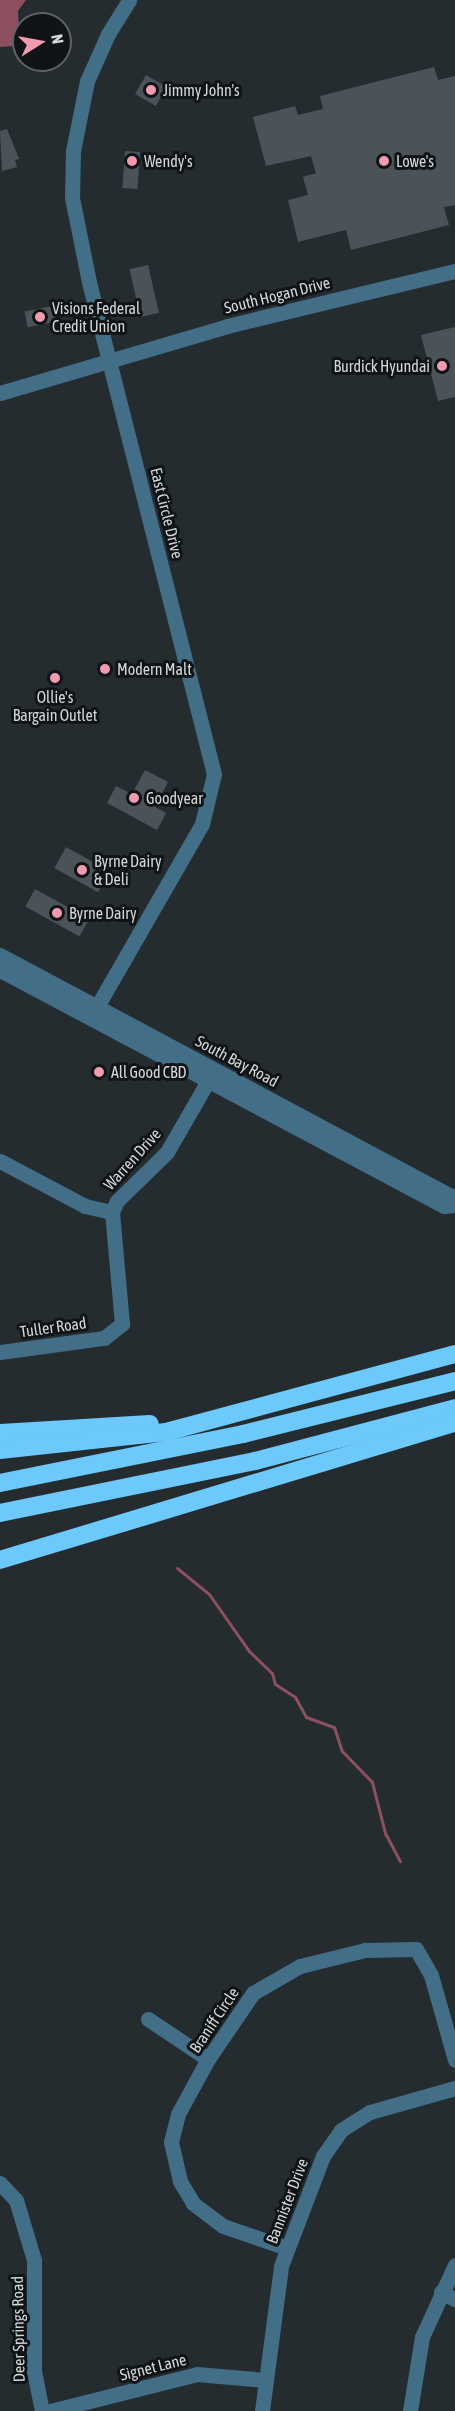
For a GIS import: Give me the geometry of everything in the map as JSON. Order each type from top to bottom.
[{"type":"highway","points":[[0,1450],[131,1438],[220,1419],[455,1354]]},
{"type":"highway","points":[[0,1483],[243,1434],[455,1381]]},
{"type":"highway","points":[[0,1513],[255,1461],[455,1408]]},
{"type":"highway","points":[[0,1433],[220,1419]]},
{"type":"highway","points":[[0,1560],[455,1423]]},
{"type":"street","name":"East Circle Drive","points":[[94,1012],[202,824],[214,774],[74,214],[72,164],[87,81],[129,0]]},
{"type":"street","name":"South Hogan Drive","points":[[0,393],[110,359],[455,271]]},
{"type":"street","name":"South Bay Road","points":[[0,955],[94,1012],[208,1081],[444,1206],[455,1204],[451,1197],[94,1012],[0,970]]},
{"type":"street","name":"Warren Drive","points":[[111,1335],[122,1317],[112,1212],[117,1201],[167,1152],[208,1081]]},
{"type":"street","points":[[0,1161],[85,1206],[112,1212]]},
{"type":"street","name":"Tuller Road","points":[[0,1352],[111,1335]]},
{"type":"street","name":"Braniff Circle","points":[[287,2248],[209,2218],[180,2181],[171,2142],[178,2114],[208,2059],[240,2008],[263,1984],[300,1966],[365,1950],[416,1949],[431,1975],[450,2023],[455,2060]]},
{"type":"street","points":[[148,2019],[208,2059]]},
{"type":"street","name":"Bannister Drive","points":[[262,2411],[287,2248],[323,2156],[341,2130],[370,2112],[455,2088]]},
{"type":"street","name":"Deer Springs Road","points":[[0,2183],[16,2200],[34,2260],[34,2371],[42,2411]]},
{"type":"street","points":[[410,2411],[422,2337],[455,2265]]},
{"type":"street","points":[[441,2292],[455,2299]]},
{"type":"street","name":"Signet Lane","points":[[50,2411],[197,2374],[266,2380]]},
{"type":"shaded area","points":[[0,0],[26,0],[18,12],[12,12],[12,46],[0,47]]},
{"type":"building","name":"Lowe's","points":[[434,67],[438,80],[455,76],[455,205],[444,207],[449,225],[351,250],[346,230],[298,242],[288,200],[308,195],[303,177],[316,173],[311,156],[266,166],[253,117],[295,106],[298,115],[323,109],[320,96]]},
{"type":"building","name":"Jimmy John's","points":[[146,75],[167,87],[156,106],[135,94]]},
{"type":"building","points":[[7,129],[19,159],[15,160],[17,167],[2,171],[0,131]]},
{"type":"building","name":"Wendy's","points":[[125,151],[140,152],[137,189],[122,188]]},
{"type":"building","points":[[148,265],[159,313],[141,317],[129,269]]},
{"type":"building","name":"Visions Federal Credit Union","points":[[53,306],[56,322],[28,327],[25,312]]},
{"type":"building","name":"Burdick Hyundai","points":[[455,327],[455,397],[438,401],[421,335]]},
{"type":"building","name":"Goodyear","points":[[145,770],[168,782],[155,807],[166,813],[157,830],[107,803],[116,786],[132,794]]},
{"type":"building","name":"Byrne Dairy & Deli","points":[[66,847],[110,871],[98,892],[54,868]]},
{"type":"building","name":"Byrne Dairy","points":[[35,889],[89,919],[80,937],[25,906]]},
{"type":"waterway","points":[[177,1568],[209,1594],[249,1651],[272,1673],[275,1684],[295,1697],[306,1717],[334,1727],[342,1751],[372,1782],[385,1833],[400,1861]]},
{"type":"place","name":"Jimmy John's","points":[[151,90]]},
{"type":"place","name":"Wendy's","points":[[132,161]]},
{"type":"place","name":"Lowe's","points":[[384,161]]},
{"type":"place","name":"Visions Federal Credit Union","points":[[40,317]]},
{"type":"place","name":"Burdick Hyundai","points":[[442,366]]},
{"type":"place","name":"Modern Malt","points":[[105,669]]},
{"type":"place","name":"Ollie's Bargain Outlet","points":[[55,678]]},
{"type":"place","name":"Goodyear","points":[[134,798]]},
{"type":"place","name":"Byrne Dairy & Deli","points":[[82,870]]},
{"type":"place","name":"Byrne Dairy","points":[[57,913]]},
{"type":"place","name":"All Good CBD","points":[[99,1072]]}]
